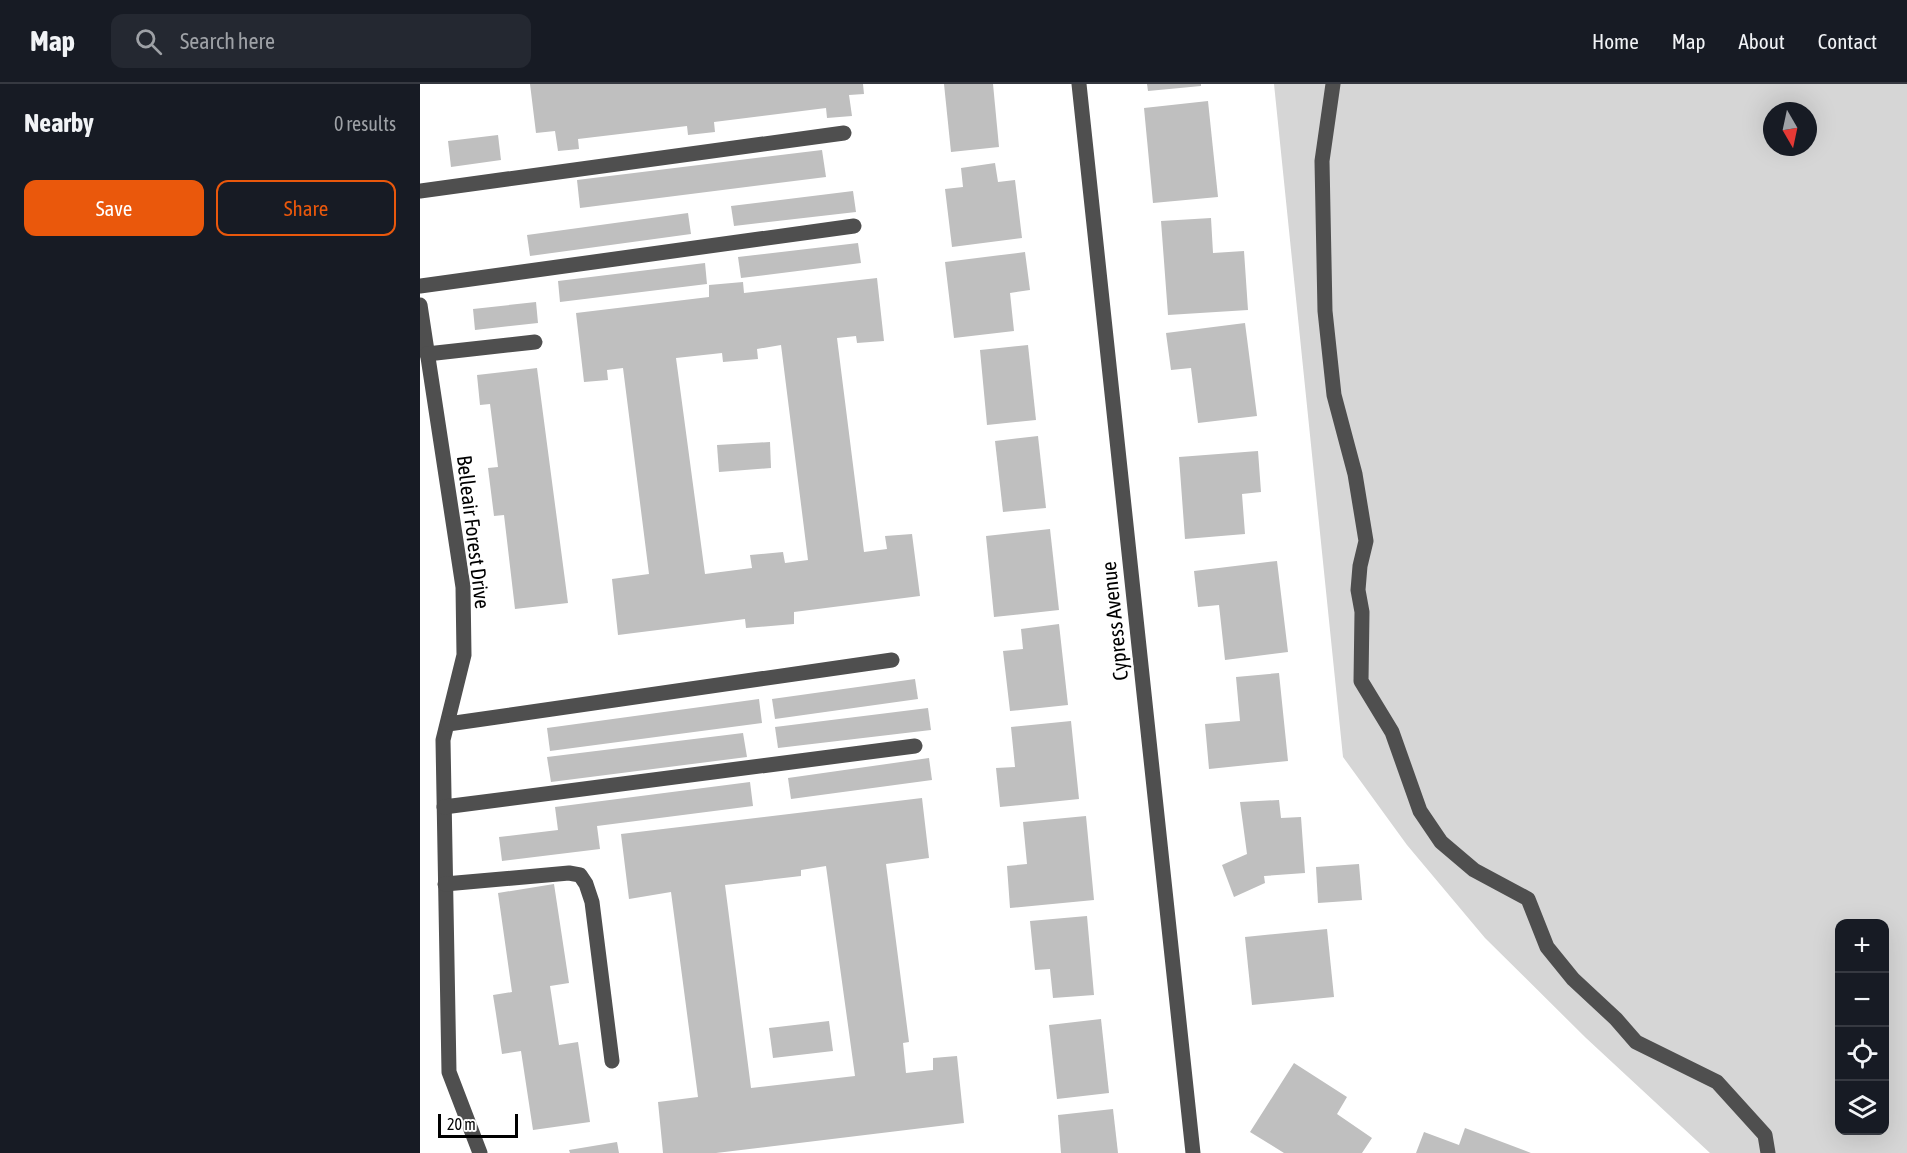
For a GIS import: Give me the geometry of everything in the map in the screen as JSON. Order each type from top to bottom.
[{"type":"street","name":"Cypress Avenue","points":[[1079,84],[1193,1153]]},
{"type":"street","points":[[1333,84],[1322,161],[1325,311],[1334,394],[1355,474],[1366,541],[1360,566],[1358,590],[1362,612],[1361,681],[1392,732],[1420,811],[1441,842],[1474,870],[1528,899],[1547,947],[1573,979],[1616,1019],[1636,1042],[1717,1082],[1765,1136],[1768,1153]]},
{"type":"street","points":[[420,191],[844,134]]},
{"type":"street","points":[[420,286],[854,226]]},
{"type":"street","name":"Belleair Forest Drive","points":[[420,305],[463,587],[464,655],[443,740],[448,1072],[480,1153]]},
{"type":"street","points":[[428,354],[535,342]]},
{"type":"street","points":[[448,723],[891,660]]},
{"type":"street","points":[[444,807],[915,746]]},
{"type":"street","points":[[445,884],[569,873],[580,875],[586,884],[592,902],[612,1061]]},
{"type":"shaded area","points":[[1274,84],[1907,84],[1907,1153],[1710,1153],[1586,1038],[1485,938],[1407,845],[1343,757]]},
{"type":"building","points":[[530,84],[863,84],[864,94],[849,95],[852,116],[827,118],[826,108],[714,122],[715,132],[688,135],[687,126],[578,139],[579,149],[558,151],[555,131],[536,133]]},
{"type":"building","points":[[944,84],[993,84],[999,147],[951,152]]},
{"type":"building","points":[[1147,84],[1201,84],[1201,86],[1148,91]]},
{"type":"building","points":[[1208,101],[1218,197],[1153,203],[1144,108]]},
{"type":"building","points":[[498,135],[501,160],[451,167],[448,141]]},
{"type":"building","points":[[822,150],[826,177],[580,208],[577,180]]},
{"type":"building","points":[[995,163],[998,182],[1015,180],[1022,238],[952,247],[945,189],[963,187],[961,168]]},
{"type":"building","points":[[853,191],[856,212],[734,226],[731,206]]},
{"type":"building","points":[[688,213],[691,234],[530,256],[527,235]]},
{"type":"building","points":[[1211,218],[1213,253],[1244,251],[1248,310],[1168,315],[1161,221]]},
{"type":"building","points":[[858,243],[861,263],[741,278],[738,257]]},
{"type":"building","points":[[1025,252],[1030,290],[1010,293],[1014,331],[954,338],[945,262]]},
{"type":"building","points":[[705,263],[707,284],[560,302],[558,281]]},
{"type":"building","points":[[877,278],[884,341],[857,343],[856,336],[837,338],[864,552],[887,549],[885,536],[912,534],[920,596],[794,612],[794,624],[746,628],[745,619],[618,635],[612,579],[649,574],[623,368],[607,370],[608,380],[584,382],[576,313],[709,297],[709,285],[743,282],[744,293]],"holes":[[[781,345],[808,560],[785,563],[783,552],[750,555],[752,568],[705,574],[676,358],[722,353],[723,362],[758,359],[757,349]]]},
{"type":"building","points":[[536,302],[538,323],[475,330],[473,309]]},
{"type":"building","points":[[1245,323],[1257,416],[1198,423],[1191,368],[1171,370],[1166,333]]},
{"type":"building","points":[[1028,345],[1036,420],[987,425],[980,350]]},
{"type":"building","points":[[537,368],[568,603],[515,609],[504,515],[494,516],[488,468],[498,467],[490,404],[480,405],[477,375]]},
{"type":"building","points":[[1038,436],[1046,508],[1003,512],[995,441]]},
{"type":"building","points":[[770,442],[771,468],[719,472],[717,445]]},
{"type":"building","points":[[1258,451],[1261,492],[1242,494],[1245,534],[1185,539],[1179,457]]},
{"type":"building","points":[[1050,529],[1059,610],[994,617],[986,536]]},
{"type":"building","points":[[1277,561],[1288,652],[1225,660],[1219,605],[1198,607],[1194,571]]},
{"type":"building","points":[[1059,624],[1068,705],[1010,711],[1003,651],[1023,649],[1021,629]]},
{"type":"building","points":[[1279,673],[1288,761],[1209,769],[1205,724],[1240,721],[1236,677]]},
{"type":"building","points":[[915,679],[918,699],[775,719],[772,699]]},
{"type":"building","points":[[759,699],[762,723],[550,751],[547,728]]},
{"type":"building","points":[[928,708],[931,730],[778,748],[775,727]]},
{"type":"building","points":[[1071,721],[1079,799],[1000,807],[996,768],[1015,767],[1011,727]]},
{"type":"building","points":[[743,733],[747,757],[551,782],[547,757]]},
{"type":"building","points":[[929,758],[932,780],[791,799],[788,778]]},
{"type":"building","points":[[750,782],[753,806],[597,826],[600,849],[502,861],[499,837],[558,830],[555,807]]},
{"type":"building","points":[[922,798],[929,858],[886,864],[909,1042],[903,1043],[906,1073],[933,1070],[933,1058],[957,1056],[964,1123],[716,1153],[663,1153],[658,1102],[698,1097],[671,892],[629,899],[621,834]],"holes":[[[826,866],[855,1076],[751,1088],[725,885],[801,876],[801,870]]]},
{"type":"building","points":[[1279,800],[1281,818],[1301,817],[1305,873],[1264,876],[1265,883],[1234,897],[1222,865],[1247,854],[1240,802]]},
{"type":"building","points":[[1086,816],[1094,900],[1010,908],[1007,866],[1027,864],[1023,822]]},
{"type":"building","points":[[1359,864],[1362,900],[1318,903],[1316,867]]},
{"type":"building","points":[[554,884],[569,983],[550,986],[559,1045],[578,1042],[590,1122],[533,1130],[521,1051],[502,1054],[493,995],[512,992],[498,893]]},
{"type":"building","points":[[1087,916],[1094,995],[1053,998],[1050,969],[1035,970],[1030,921]]},
{"type":"building","points":[[1327,929],[1334,997],[1252,1005],[1245,937]]},
{"type":"building","points":[[1101,1019],[1109,1093],[1057,1099],[1049,1025]]},
{"type":"building","points":[[829,1021],[833,1051],[773,1058],[769,1028]]},
{"type":"building","points":[[1294,1063],[1347,1097],[1337,1114],[1372,1138],[1362,1153],[1284,1153],[1250,1132]]},
{"type":"building","points":[[1113,1109],[1118,1153],[1061,1153],[1058,1115]]},
{"type":"building","points":[[1465,1128],[1531,1153],[1416,1153],[1424,1132],[1459,1145]]},
{"type":"building","points":[[617,1142],[619,1153],[570,1153],[569,1150]]}]
